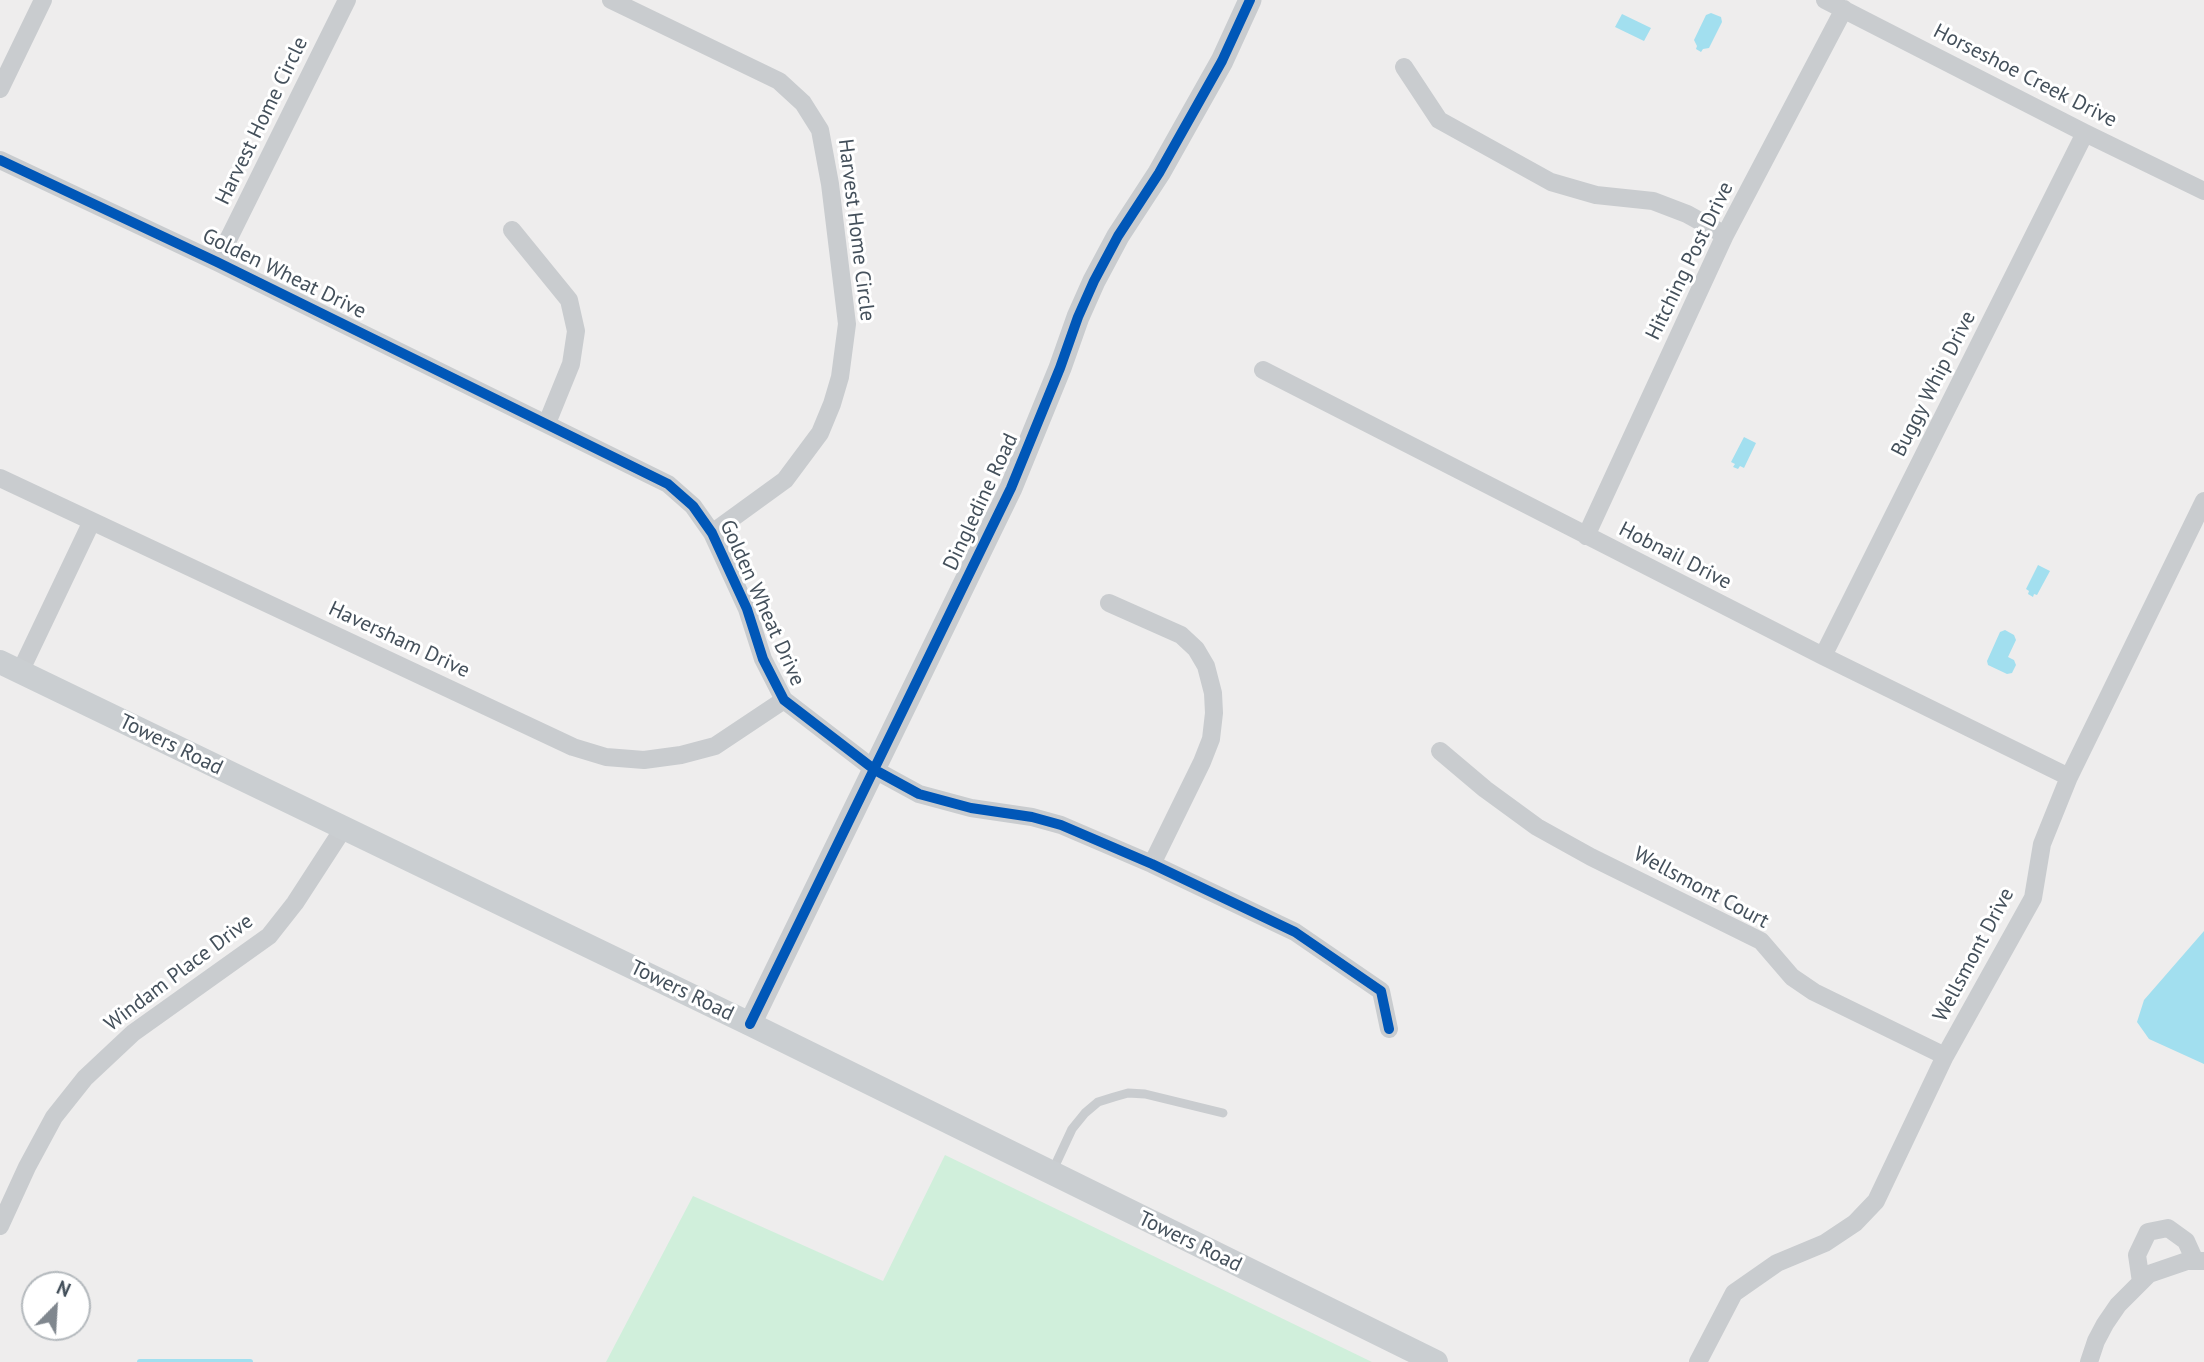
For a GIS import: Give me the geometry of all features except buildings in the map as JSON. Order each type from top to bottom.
[{"type":"main road","name":"Towers Road","points":[[10,667],[750,1024],[1436,1362]]},
{"type":"street","points":[[0,89],[43,0]]},
{"type":"street","name":"Harvest Home Circle","points":[[217,262],[347,0]]},
{"type":"street","name":"Harvest Home Circle","points":[[611,0],[779,81],[803,103],[820,130],[830,184],[847,324],[840,377],[820,433],[785,480],[712,533]]},
{"type":"street","name":"Dingledine Road","points":[[750,1024],[1011,488],[1094,281],[1222,61],[1250,0]]},
{"type":"street","name":"Horseshoe Creek Drive","points":[[1825,0],[2204,191]]},
{"type":"street","name":"Hitching Post Drive","points":[[1586,536],[1725,235],[1844,9]]},
{"type":"street","points":[[1404,67],[1439,120],[1551,182],[1596,195],[1653,201],[1687,214],[1725,235]]},
{"type":"street","name":"Buggy Whip Drive","points":[[1823,656],[2085,133]]},
{"type":"street","name":"Golden Wheat Drive","points":[[0,160],[217,262],[668,484],[693,506],[712,533],[747,609],[763,659],[784,700],[875,770],[919,794],[971,808],[1032,817],[1060,825],[1152,864],[1295,932],[1381,991],[1389,1029]]},
{"type":"street","points":[[512,230],[569,300],[576,331],[571,364],[547,423]]},
{"type":"street","name":"Hobnail Drive","points":[[1263,370],[1823,656],[2069,777]]},
{"type":"street","name":"Haversham Drive","points":[[0,478],[573,747],[606,757],[644,760],[681,755],[715,746],[784,700]]},
{"type":"street","name":"Wellsmont Drive","points":[[1698,1362],[1734,1293],[1777,1263],[1825,1243],[1855,1223],[1876,1201],[1945,1056],[2033,898],[2042,844],[2069,777],[2204,501]]},
{"type":"street","points":[[10,667],[92,521]]},
{"type":"street","points":[[1109,603],[1181,635],[1196,649],[1206,666],[1213,693],[1214,713],[1210,739],[1202,762],[1152,864]]},
{"type":"street","name":"Wellsmont Court","points":[[1440,751],[1485,789],[1537,827],[1591,857],[1761,941],[1792,977],[1814,992],[1945,1056]]},
{"type":"street","name":"Windam Place Drive","points":[[0,1226],[26,1167],[54,1117],[85,1079],[133,1033],[269,936],[295,903],[343,829]]},
{"type":"street","points":[[2089,1362],[2105,1324],[2149,1274],[2199,1261],[2186,1241],[2168,1228],[2148,1232],[2137,1255],[2141,1282]]},
{"type":"lane","points":[[1051,1174],[1072,1129],[1098,1102],[1128,1093],[1145,1094],[1223,1113]]},
{"type":"green space","points":[[945,1155],[1372,1362],[606,1362],[693,1196],[883,1281]]},
{"type":"water","points":[[1711,13],[1721,17],[1722,22],[1709,48],[1701,52],[1696,49],[1694,40],[1706,15]]},
{"type":"water","points":[[1622,14],[1651,28],[1644,41],[1615,27]]},
{"type":"water","points":[[1744,437],[1756,443],[1744,468],[1740,466],[1738,469],[1733,467],[1735,464],[1731,462]]},
{"type":"water","points":[[2038,565],[2050,571],[2037,595],[2034,594],[2033,597],[2026,589]]},
{"type":"water","points":[[2005,630],[2014,635],[2016,640],[2008,657],[2014,660],[2016,665],[2012,673],[2007,674],[1988,665],[1987,661],[2000,632]]},
{"type":"water","points":[[2204,931],[2204,1064],[2149,1039],[2137,1022],[2144,1000]]},
{"type":"waterway","points":[[140,1362],[250,1362]]},
{"type":"cycle path","points":[[750,1024],[1011,488],[1094,281],[1222,61],[1250,0]]},
{"type":"cycle path","points":[[0,160],[217,262],[668,484],[693,506],[712,533],[747,609],[763,659],[784,700],[875,770],[919,794],[971,808],[1032,817],[1061,825],[1152,864],[1295,932],[1381,991],[1389,1029]]}]
